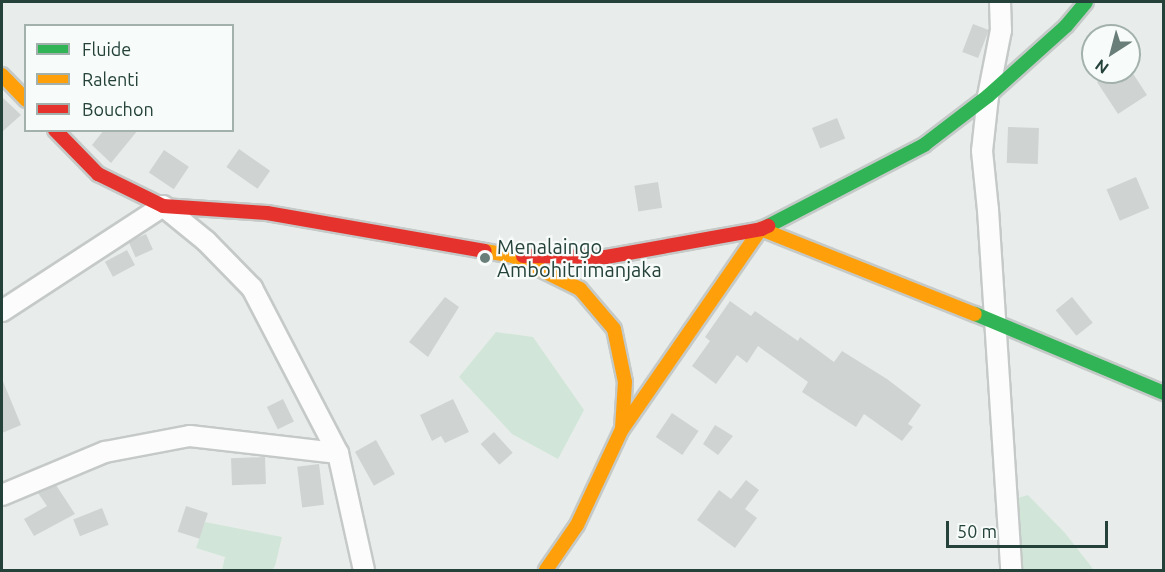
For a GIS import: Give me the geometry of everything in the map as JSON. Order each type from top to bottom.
[{"type":"street","points":[[1000,2],[1001,30],[988,96],[982,151],[988,210],[1011,570]]},
{"type":"street","points":[[2,311],[163,206],[267,213],[513,256],[606,257],[761,229],[924,146],[988,96],[1066,26],[1086,2]]},
{"type":"street","points":[[2,75],[24,98]]},
{"type":"street","points":[[57,132],[98,174],[163,206],[206,241],[252,288],[338,453],[364,570]]},
{"type":"street","points":[[761,229],[994,321],[1164,393]]},
{"type":"street","points":[[546,570],[577,525],[621,429],[761,229]]},
{"type":"street","points":[[513,256],[580,289],[614,329],[625,382],[621,429]]},
{"type":"street","points":[[2,495],[105,452],[190,436],[338,453]]},
{"type":"green space","points":[[496,332],[533,337],[584,410],[558,459],[512,434],[459,377]]},
{"type":"green space","points":[[1028,495],[1065,533],[1094,570],[1018,570],[1014,499]]},
{"type":"green space","points":[[205,522],[282,537],[275,566],[272,570],[222,570],[225,557],[196,548]]},
{"type":"building","points":[[973,24],[989,30],[978,58],[962,52]]},
{"type":"building","points":[[1098,84],[1140,84],[1147,95],[1118,114]]},
{"type":"building","points":[[2,97],[21,115],[2,132]]},
{"type":"building","points":[[837,118],[845,138],[820,149],[812,128]]},
{"type":"building","points":[[1008,127],[1039,128],[1038,164],[1007,163]]},
{"type":"building","points":[[102,132],[136,132],[111,163],[92,145]]},
{"type":"building","points":[[239,149],[270,171],[258,189],[226,167]]},
{"type":"building","points":[[164,150],[189,167],[174,189],[149,172]]},
{"type":"building","points":[[1136,177],[1149,208],[1120,221],[1107,190]]},
{"type":"building","points":[[658,182],[662,208],[638,211],[634,186]]},
{"type":"building","points":[[146,234],[153,250],[136,257],[129,242]]},
{"type":"building","points":[[127,250],[135,265],[113,277],[105,262]]},
{"type":"building","points":[[445,297],[459,307],[428,357],[409,342]]},
{"type":"building","points":[[1072,297],[1093,323],[1076,336],[1056,310]]},
{"type":"building","points":[[730,301],[751,316],[755,311],[798,341],[800,337],[834,362],[842,351],[887,379],[921,405],[908,424],[913,427],[902,441],[864,414],[856,427],[802,392],[808,382],[758,346],[747,363],[737,355],[716,384],[692,366],[710,341],[705,337]]},
{"type":"building","points":[[2,379],[21,425],[2,433]]},
{"type":"building","points":[[283,399],[294,421],[278,429],[267,407]]},
{"type":"building","points":[[453,399],[469,432],[445,443],[441,436],[432,441],[420,415]]},
{"type":"building","points":[[672,413],[699,431],[682,455],[656,437]]},
{"type":"building","points":[[715,425],[733,436],[718,455],[703,444]]},
{"type":"building","points":[[494,432],[513,453],[499,465],[481,444]]},
{"type":"building","points":[[376,440],[395,474],[374,486],[355,452]]},
{"type":"building","points":[[265,457],[266,484],[232,485],[231,458]]},
{"type":"building","points":[[319,464],[324,505],[302,507],[297,467]]},
{"type":"building","points":[[746,480],[759,490],[745,509],[757,518],[735,548],[697,520],[719,490],[731,499]]},
{"type":"building","points":[[56,485],[75,514],[34,536],[24,519],[47,506],[38,493]]},
{"type":"building","points":[[186,506],[208,513],[200,539],[178,532]]},
{"type":"building","points":[[102,508],[109,525],[80,536],[73,520]]},
{"type":"traffic: fast","points":[[768,226],[924,145],[988,96],[1066,26],[1086,2]]},
{"type":"traffic: fast","points":[[975,314],[1164,393]]},
{"type":"traffic: slow","points":[[2,75],[24,98]]},
{"type":"traffic: slow","points":[[623,428],[761,229],[975,314]]},
{"type":"traffic: slow","points":[[485,251],[513,256],[580,289],[614,329],[625,382],[622,429],[577,525],[546,570]]},
{"type":"traffic: jam","points":[[57,132],[98,174],[163,206],[267,213],[485,251]]},
{"type":"traffic: jam","points":[[523,256],[606,257],[768,226]]},
{"type":"place","name":"Menalaingo Ambohitrimanjaka","points":[[485,258]]}]
